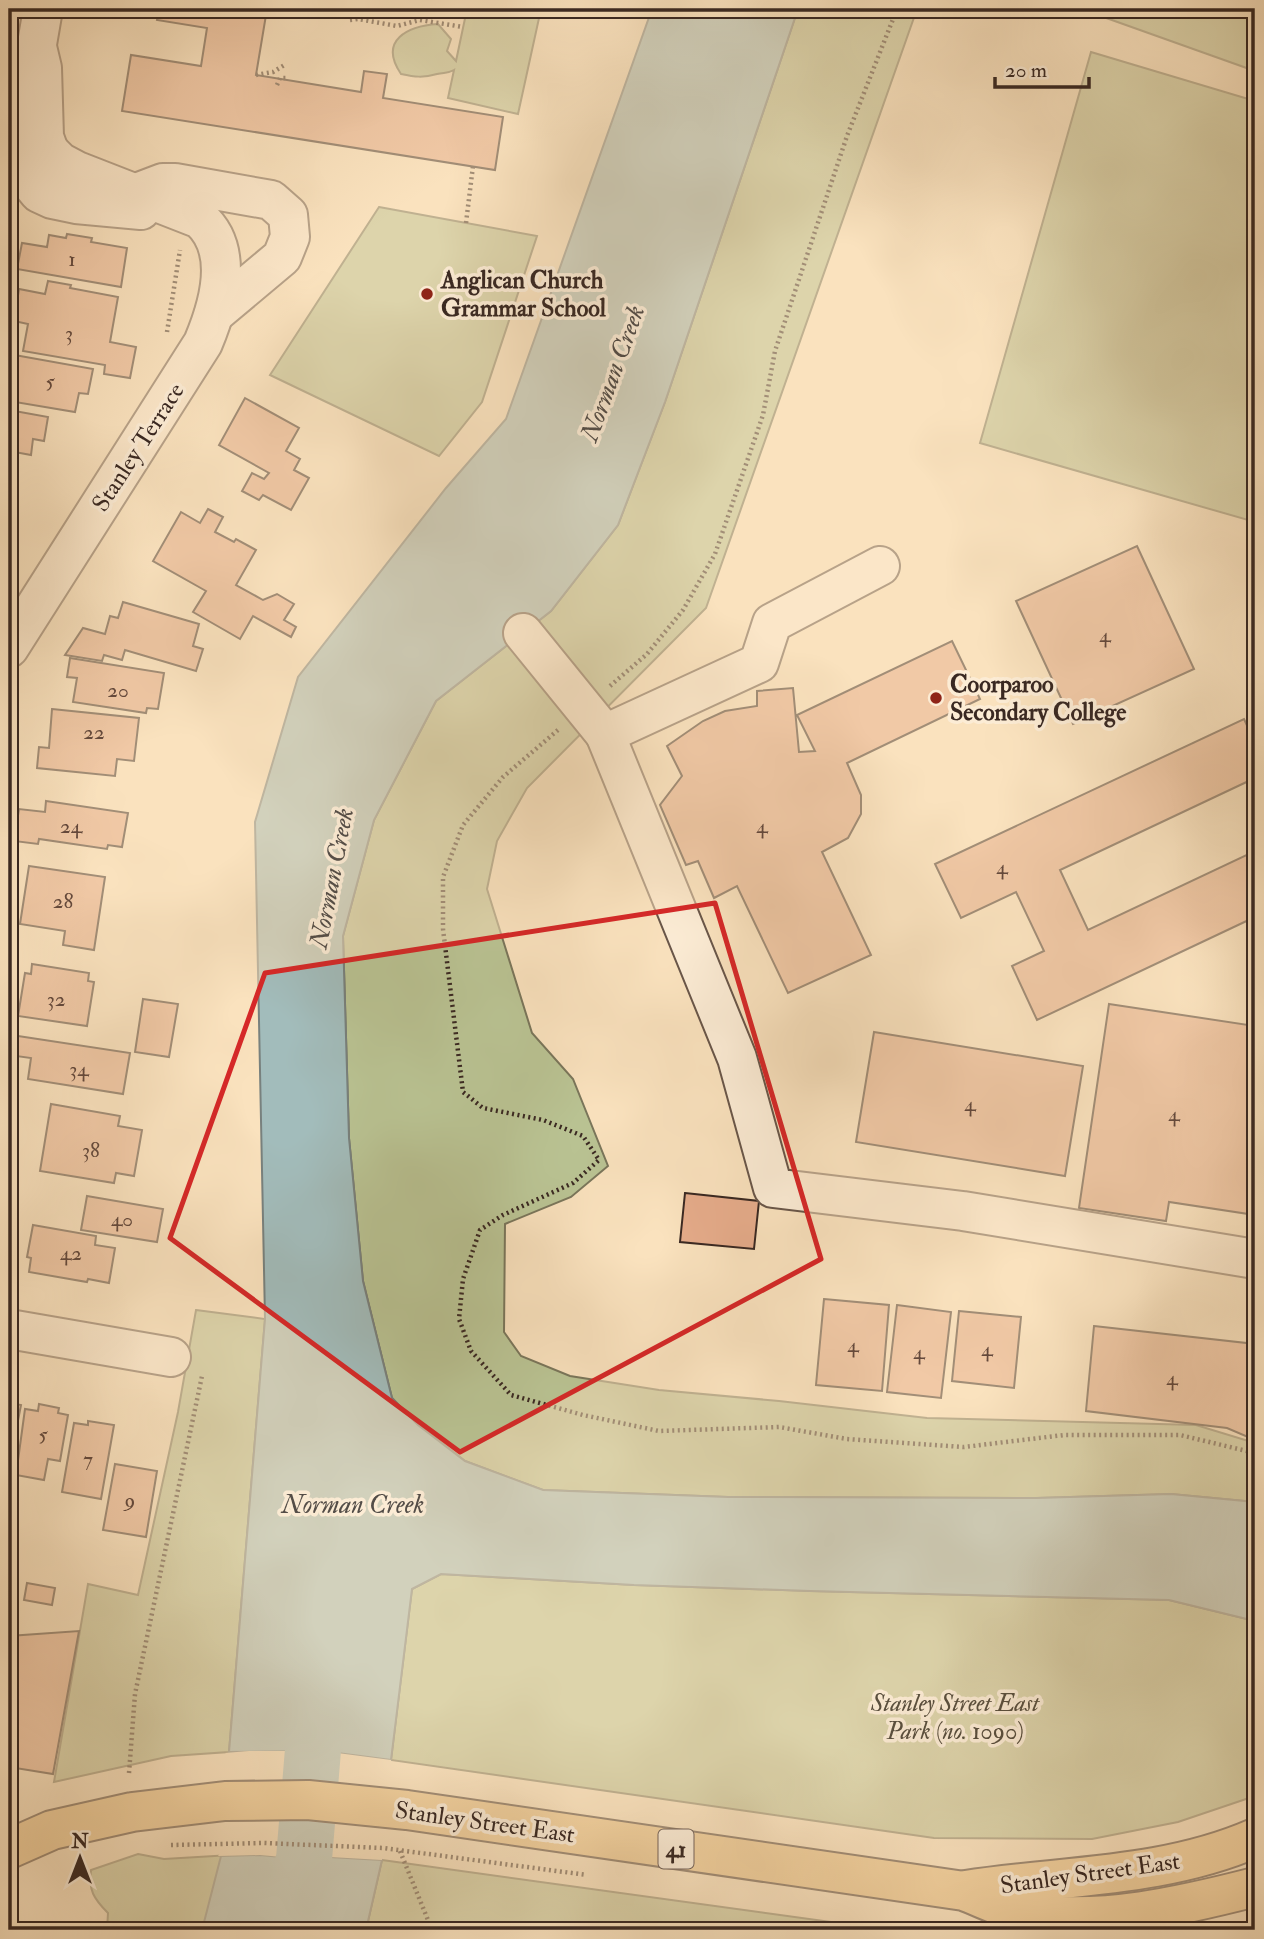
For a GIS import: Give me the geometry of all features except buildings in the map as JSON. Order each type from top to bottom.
[{"type":"main road","name":"Stanley Street East","points":[[9,1849],[52,1830],[106,1817],[167,1806],[277,1799],[341,1802],[388,1808],[964,1891],[1023,1913],[1123,1913],[1169,1907],[1255,1886]]},
{"type":"main road","name":"41","points":[[9,1835],[52,1830]]},
{"type":"main road","name":"Stanley Street East","points":[[964,1891],[1024,1881],[1076,1879],[1142,1871],[1238,1846],[1255,1838]]},
{"type":"street","points":[[40,27],[23,72],[10,120],[19,155],[39,193],[58,202],[199,223]]},
{"type":"street","points":[[19,155],[71,169],[199,223]]},
{"type":"street","points":[[134,194],[163,183],[175,183],[271,201],[288,215],[290,237],[282,257],[214,314]]},
{"type":"street","name":"Stanley Terrace","points":[[9,648],[193,361],[214,314],[220,262],[217,243],[199,223]]},
{"type":"street","points":[[605,734],[759,663],[772,623],[880,566]]},
{"type":"street","points":[[523,633],[605,734],[737,1058],[773,1188],[963,1211],[1255,1259]]},
{"type":"street","points":[[9,1329],[187,1361]]},
{"type":"path","points":[[379,9],[390,13],[413,9]]},
{"type":"path","points":[[431,9],[466,15]]},
{"type":"path","points":[[350,20],[397,26],[420,20],[463,27]]},
{"type":"path","points":[[256,75],[273,72],[286,64]]},
{"type":"path","points":[[277,85],[280,78],[286,78]]},
{"type":"path","points":[[466,223],[473,166]]},
{"type":"path","points":[[130,1773],[135,1694],[187,1361]]},
{"type":"path","points":[[165,1846],[264,1843],[400,1850],[432,1930]]},
{"type":"highlighted area","points":[[715,903],[821,1259],[460,1452],[170,1238],[265,973]]},
{"type":"green space","points":[[467,9],[541,9],[518,114],[448,98],[454,70],[427,76],[411,76],[401,74],[395,62],[393,52],[400,37],[416,28],[438,24],[451,39],[447,51],[456,61]]},
{"type":"green space","points":[[798,9],[917,9],[706,608],[527,788],[497,841],[487,889],[532,1033],[573,1079],[608,1166],[571,1197],[505,1224],[504,1332],[521,1356],[570,1376],[659,1390],[927,1418],[1196,1425],[1255,1443],[1255,1502],[1171,1494],[1037,1498],[728,1497],[543,1490],[465,1461],[418,1425],[392,1398],[363,1281],[349,1138],[343,936],[374,820],[436,701],[551,611],[618,525],[665,402]]},
{"type":"green space","points":[[1081,9],[1255,9],[1255,71]]},
{"type":"green space","points":[[1091,52],[1255,101],[1255,522],[980,443]]},
{"type":"green space","points":[[379,207],[537,236],[482,402],[439,456],[270,375]]},
{"type":"green space","points":[[196,1310],[265,1319],[229,1752],[171,1756],[54,1782],[88,1584],[138,1595],[178,1412]]},
{"type":"green space","name":"Stanley Street East Park (no. 1090)","points":[[441,1574],[634,1585],[1169,1600],[1255,1621],[1255,1796],[1178,1822],[1092,1839],[934,1838],[391,1760],[412,1589]]},
{"type":"green space","points":[[138,1854],[164,1859],[231,1855],[252,1930],[107,1930],[108,1913],[93,1894],[91,1870]]},
{"type":"green space","points":[[382,1860],[889,1930],[366,1930]]},
{"type":"water","name":"Norman Creek","points":[[652,9],[798,9],[665,402],[618,525],[551,611],[436,701],[374,820],[343,936],[349,1138],[363,1281],[392,1398],[418,1425],[465,1461],[543,1490],[728,1497],[1036,1498],[1171,1494],[1255,1502],[1255,1621],[1169,1600],[634,1585],[441,1574],[412,1589],[391,1760],[322,1751],[229,1752],[265,1319],[255,822],[298,677],[446,488],[506,419]]},
{"type":"water","points":[[260,1855],[304,1859],[312,1856],[382,1860],[366,1930],[202,1930],[221,1856]]},
{"type":"pier","points":[[322,1751],[391,1760],[391,1763],[322,1755],[229,1756],[225,1753]]},
{"type":"pier","points":[[221,1852],[303,1856],[313,1852],[382,1857],[382,1860],[313,1856],[304,1859],[260,1855],[218,1856]]},
{"type":"waterway","name":"Norman Creek","points":[[284,1930],[304,1859],[319,1677]]},
{"type":"place","name":"Anglican Church Grammar School","points":[[427,294]]},
{"type":"place","name":"Coorparoo Secondary College","points":[[936,698]]}]
